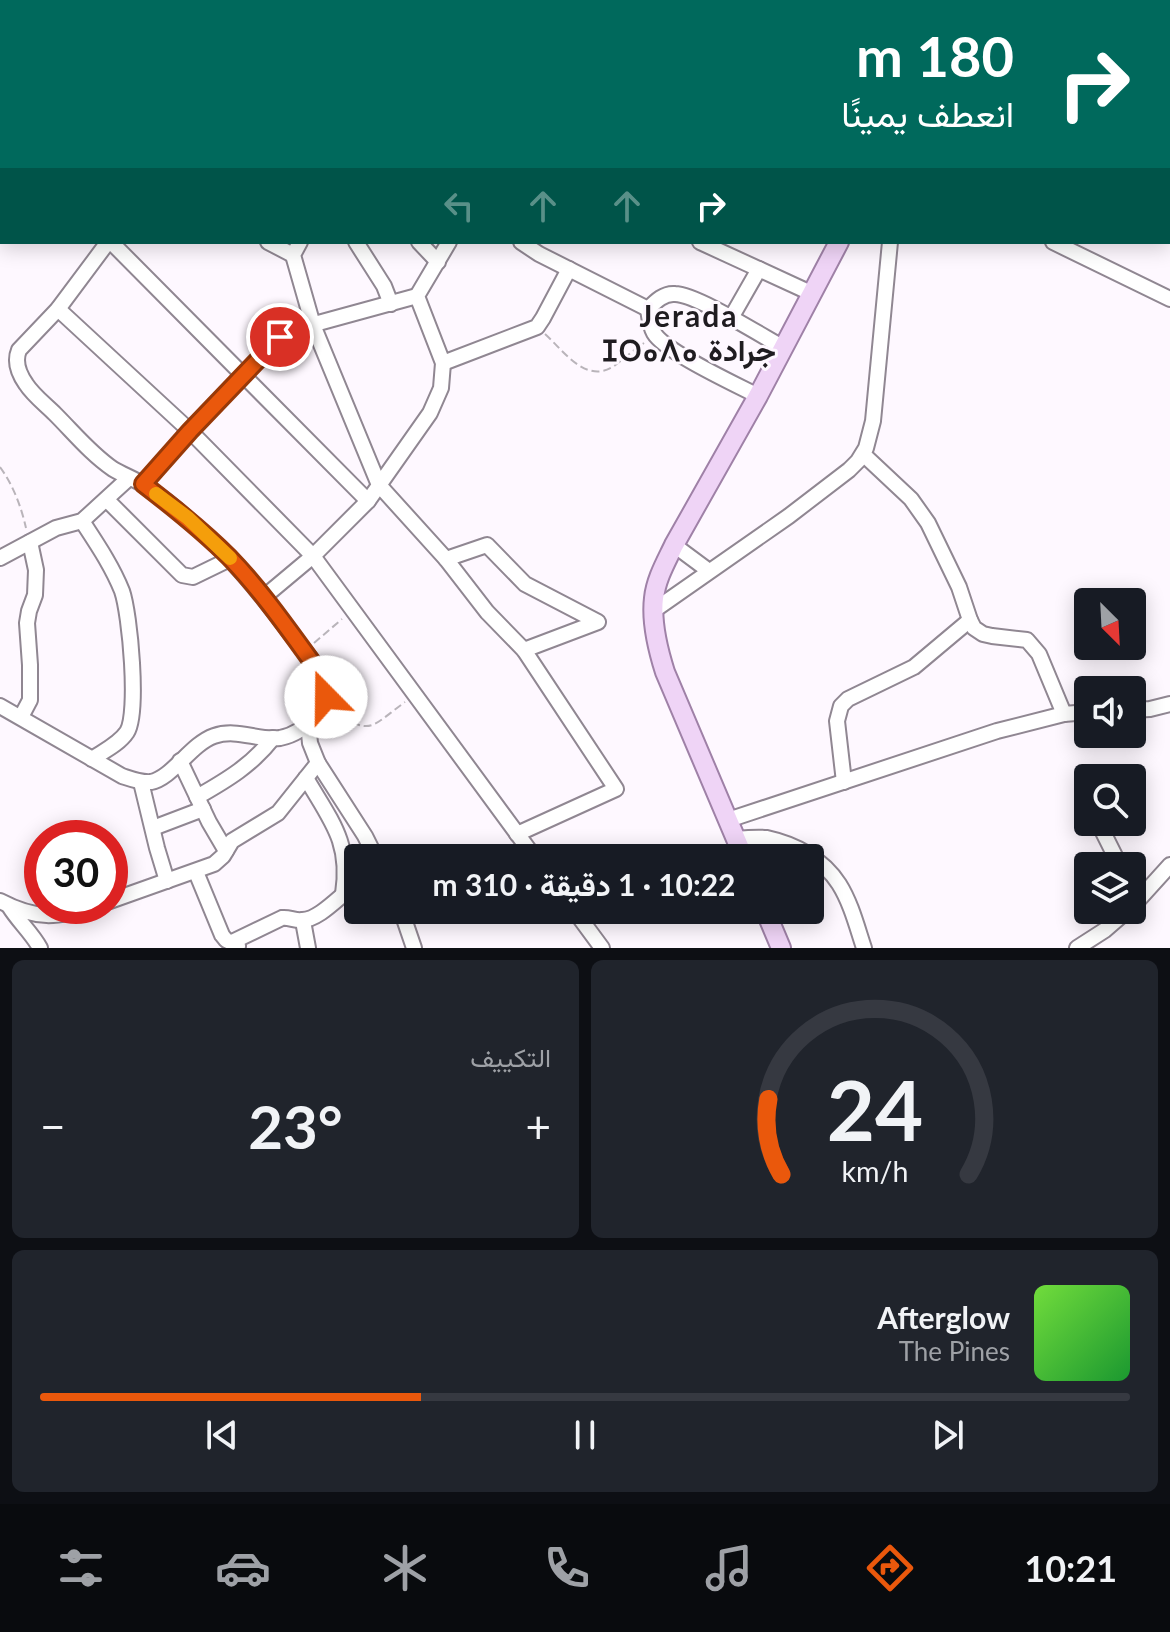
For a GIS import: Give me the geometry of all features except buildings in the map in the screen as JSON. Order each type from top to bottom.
[{"type":"main road","points":[[738,844],[658,652],[653,611],[655,590],[674,545],[758,396],[838,244]]},
{"type":"main road","points":[[771,924],[781,948]]},
{"type":"street","points":[[0,706],[122,776],[153,782],[201,743],[222,733],[282,738],[308,723],[323,706],[326,697],[325,684],[318,670],[264,597],[230,559],[188,518],[96,456],[26,385],[16,356],[19,350],[58,309],[108,244]]},
{"type":"street","points":[[112,244],[368,501]]},
{"type":"street","points":[[276,244],[296,249],[313,325],[379,485],[446,559],[487,612],[524,650],[616,789],[517,834]]},
{"type":"street","points":[[357,244],[384,286],[391,304]]},
{"type":"street","points":[[421,244],[438,262]]},
{"type":"street","points":[[0,558],[56,528],[82,521],[136,481],[190,431],[280,337],[417,296],[448,244]]},
{"type":"street","points":[[524,244],[648,309]]},
{"type":"street","points":[[704,244],[813,294]]},
{"type":"street","points":[[653,611],[789,516],[849,470],[863,454],[873,421],[890,244]]},
{"type":"street","points":[[1057,244],[1170,299]]},
{"type":"street","points":[[443,363],[537,327],[569,269]]},
{"type":"street","points":[[731,318],[759,269]]},
{"type":"street","points":[[648,309],[661,297],[678,293],[784,348]]},
{"type":"street","points":[[264,597],[313,556],[368,501],[430,413],[441,388],[443,363],[417,296]]},
{"type":"street","points":[[58,309],[190,431],[313,556],[524,844]]},
{"type":"street","points":[[648,309],[655,336],[670,349],[758,396]]},
{"type":"street","points":[[863,454],[911,499],[928,523],[959,587],[974,628],[983,634],[1027,640],[1034,645],[1064,714]]},
{"type":"street","points":[[107,500],[182,575],[193,577],[230,559]]},
{"type":"street","points":[[82,521],[110,564],[123,594],[134,691],[131,724],[125,735],[92,759]]},
{"type":"street","points":[[21,717],[30,700],[27,623],[35,595],[36,570],[30,542]]},
{"type":"street","points":[[446,559],[487,545],[525,584],[598,622],[524,650]]},
{"type":"street","points":[[674,545],[709,571]]},
{"type":"street","points":[[844,782],[837,721],[841,706],[848,699],[914,667],[970,620]]},
{"type":"street","points":[[1146,709],[1170,704]]},
{"type":"street","points":[[728,820],[997,731],[1074,713]]},
{"type":"street","points":[[308,723],[310,743],[318,763],[369,844]]},
{"type":"street","points":[[153,828],[200,803],[252,762],[273,738]]},
{"type":"street","points":[[180,761],[226,851]]},
{"type":"street","points":[[128,895],[219,861],[232,841],[278,813],[318,763]]},
{"type":"street","points":[[196,872],[222,935],[236,945],[282,918],[303,921],[323,911],[343,894],[346,873],[342,844],[306,778]]},
{"type":"street","points":[[141,782],[167,881]]},
{"type":"street","points":[[736,839],[764,838],[790,845],[823,864],[840,885],[864,948]]},
{"type":"street","points":[[1146,891],[1170,865]]},
{"type":"street","points":[[4,904],[24,912]]},
{"type":"street","points":[[4,904],[40,948]]},
{"type":"street","points":[[303,921],[308,948]]},
{"type":"street","points":[[406,924],[414,948]]},
{"type":"street","points":[[584,924],[602,948]]},
{"type":"street","points":[[1077,948],[1112,924]]},
{"type":"path","points":[[537,327],[578,366],[594,371],[610,369],[655,336]]},
{"type":"path","points":[[0,467],[17,498],[30,542]]},
{"type":"path","points":[[306,654],[321,636],[353,610]]},
{"type":"path","points":[[323,706],[364,727],[373,725],[414,695]]},
{"type":"slow traffic","points":[[156,494],[188,518],[230,558]]},
{"type":"district","name":"Jerada ⵊⵔⴰⴷⴰ جرادة","points":[[689,334]]},
{"type":"route","points":[[280,337],[143,484],[188,518],[264,597],[318,670],[325,684],[326,697]]}]
